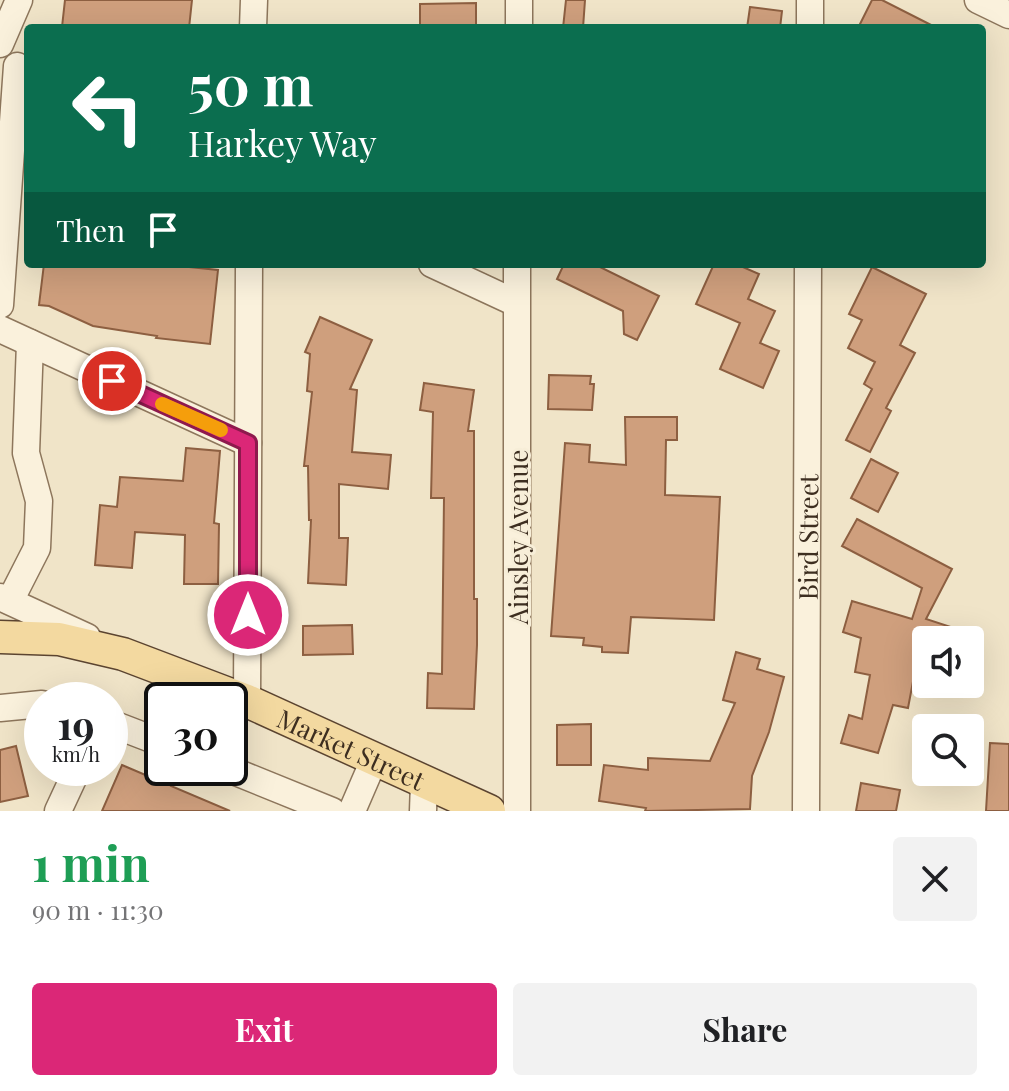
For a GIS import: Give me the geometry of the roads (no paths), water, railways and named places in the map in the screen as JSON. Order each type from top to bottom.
[{"type":"main road","name":"Market Street","points":[[0,637],[59,639],[123,654],[197,682]]},
{"type":"main road","name":"Market Street","points":[[248,701],[374,760],[424,797],[489,811]]},
{"type":"street","points":[[0,44],[19,0]]},
{"type":"street","points":[[253,24],[254,0]]},
{"type":"street","points":[[519,0],[519,24]]},
{"type":"street","points":[[810,0],[810,24]]},
{"type":"street","points":[[0,305],[6,130],[15,65]]},
{"type":"street","points":[[247,682],[249,268]]},
{"type":"street","points":[[441,268],[516,303]]},
{"type":"street","name":"Ainsley Avenue","points":[[517,268],[517,811]]},
{"type":"street","name":"Bird Street","points":[[806,811],[808,268]]},
{"type":"street","points":[[0,329],[248,443]]},
{"type":"street","points":[[5,599],[37,548],[39,501],[26,453],[30,343]]},
{"type":"street","name":"Market Street","points":[[5,599],[123,654]]},
{"type":"street","points":[[0,708],[24,706]]},
{"type":"street","points":[[248,777],[335,811],[374,760]]},
{"type":"street","points":[[58,811],[70,786]]}]
